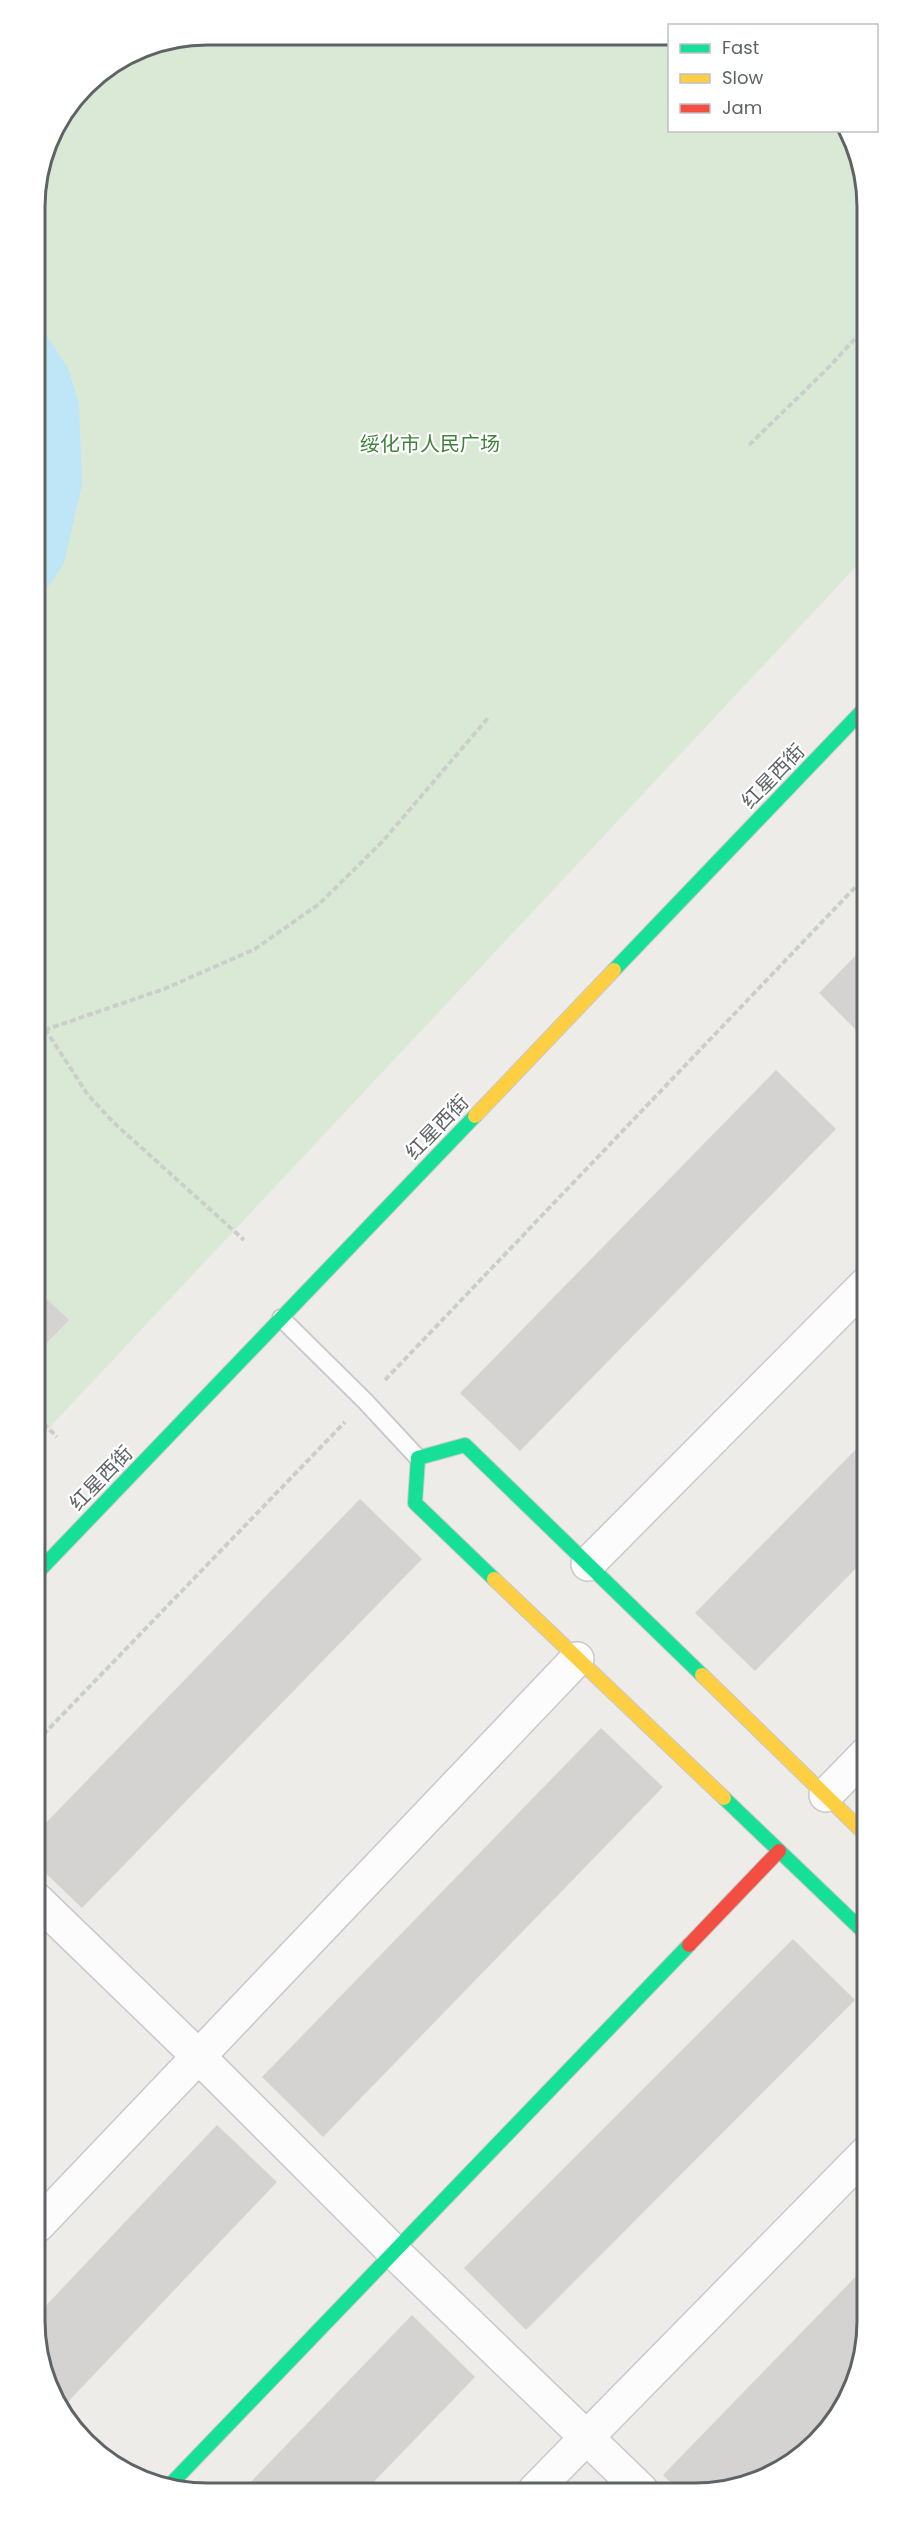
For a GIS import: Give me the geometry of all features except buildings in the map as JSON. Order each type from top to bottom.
[{"type":"street","name":"红星西街","points":[[45,1565],[857,716]]},
{"type":"street","points":[[588,1564],[857,1293]]},
{"type":"street","points":[[857,1826],[465,1445],[418,1458],[415,1503],[857,1925]]},
{"type":"street","points":[[45,2218],[577,1659]]},
{"type":"street","points":[[826,1795],[857,1763]]},
{"type":"street","points":[[175,2480],[779,1851]]},
{"type":"street","points":[[45,1908],[198,2056],[394,2252],[634,2483]]},
{"type":"street","points":[[542,2483],[857,2162]]},
{"type":"lane","points":[[281,1318],[365,1401],[418,1458]]},
{"type":"path","points":[[749,445],[857,337]]},
{"type":"path","points":[[244,1240],[114,1123],[88,1095],[45,1029],[164,989],[255,949],[319,904],[382,842],[488,718]]},
{"type":"path","points":[[45,1733],[857,885]]},
{"type":"path","points":[[45,1425],[57,1437]]},
{"type":"green space","name":"绥化市人民广场","points":[[668,45],[668,132],[838,132],[851,165],[857,197],[857,566],[45,1432],[45,197],[57,145],[72,117],[85,100],[100,85],[126,67],[145,57],[186,46]]},
{"type":"water","points":[[45,333],[68,368],[79,403],[82,485],[64,563],[45,591]]},
{"type":"traffic: fast","points":[[614,970],[857,716]]},
{"type":"traffic: fast","points":[[45,1565],[475,1116]]},
{"type":"traffic: fast","points":[[494,1579],[415,1503],[418,1458],[465,1445],[702,1675]]},
{"type":"traffic: fast","points":[[724,1798],[857,1925]]},
{"type":"traffic: fast","points":[[175,2480],[689,1945]]},
{"type":"traffic: slow","points":[[475,1116],[614,970]]},
{"type":"traffic: slow","points":[[494,1579],[724,1798]]},
{"type":"traffic: slow","points":[[702,1675],[857,1826]]},
{"type":"traffic: jam","points":[[689,1945],[779,1851]]}]
